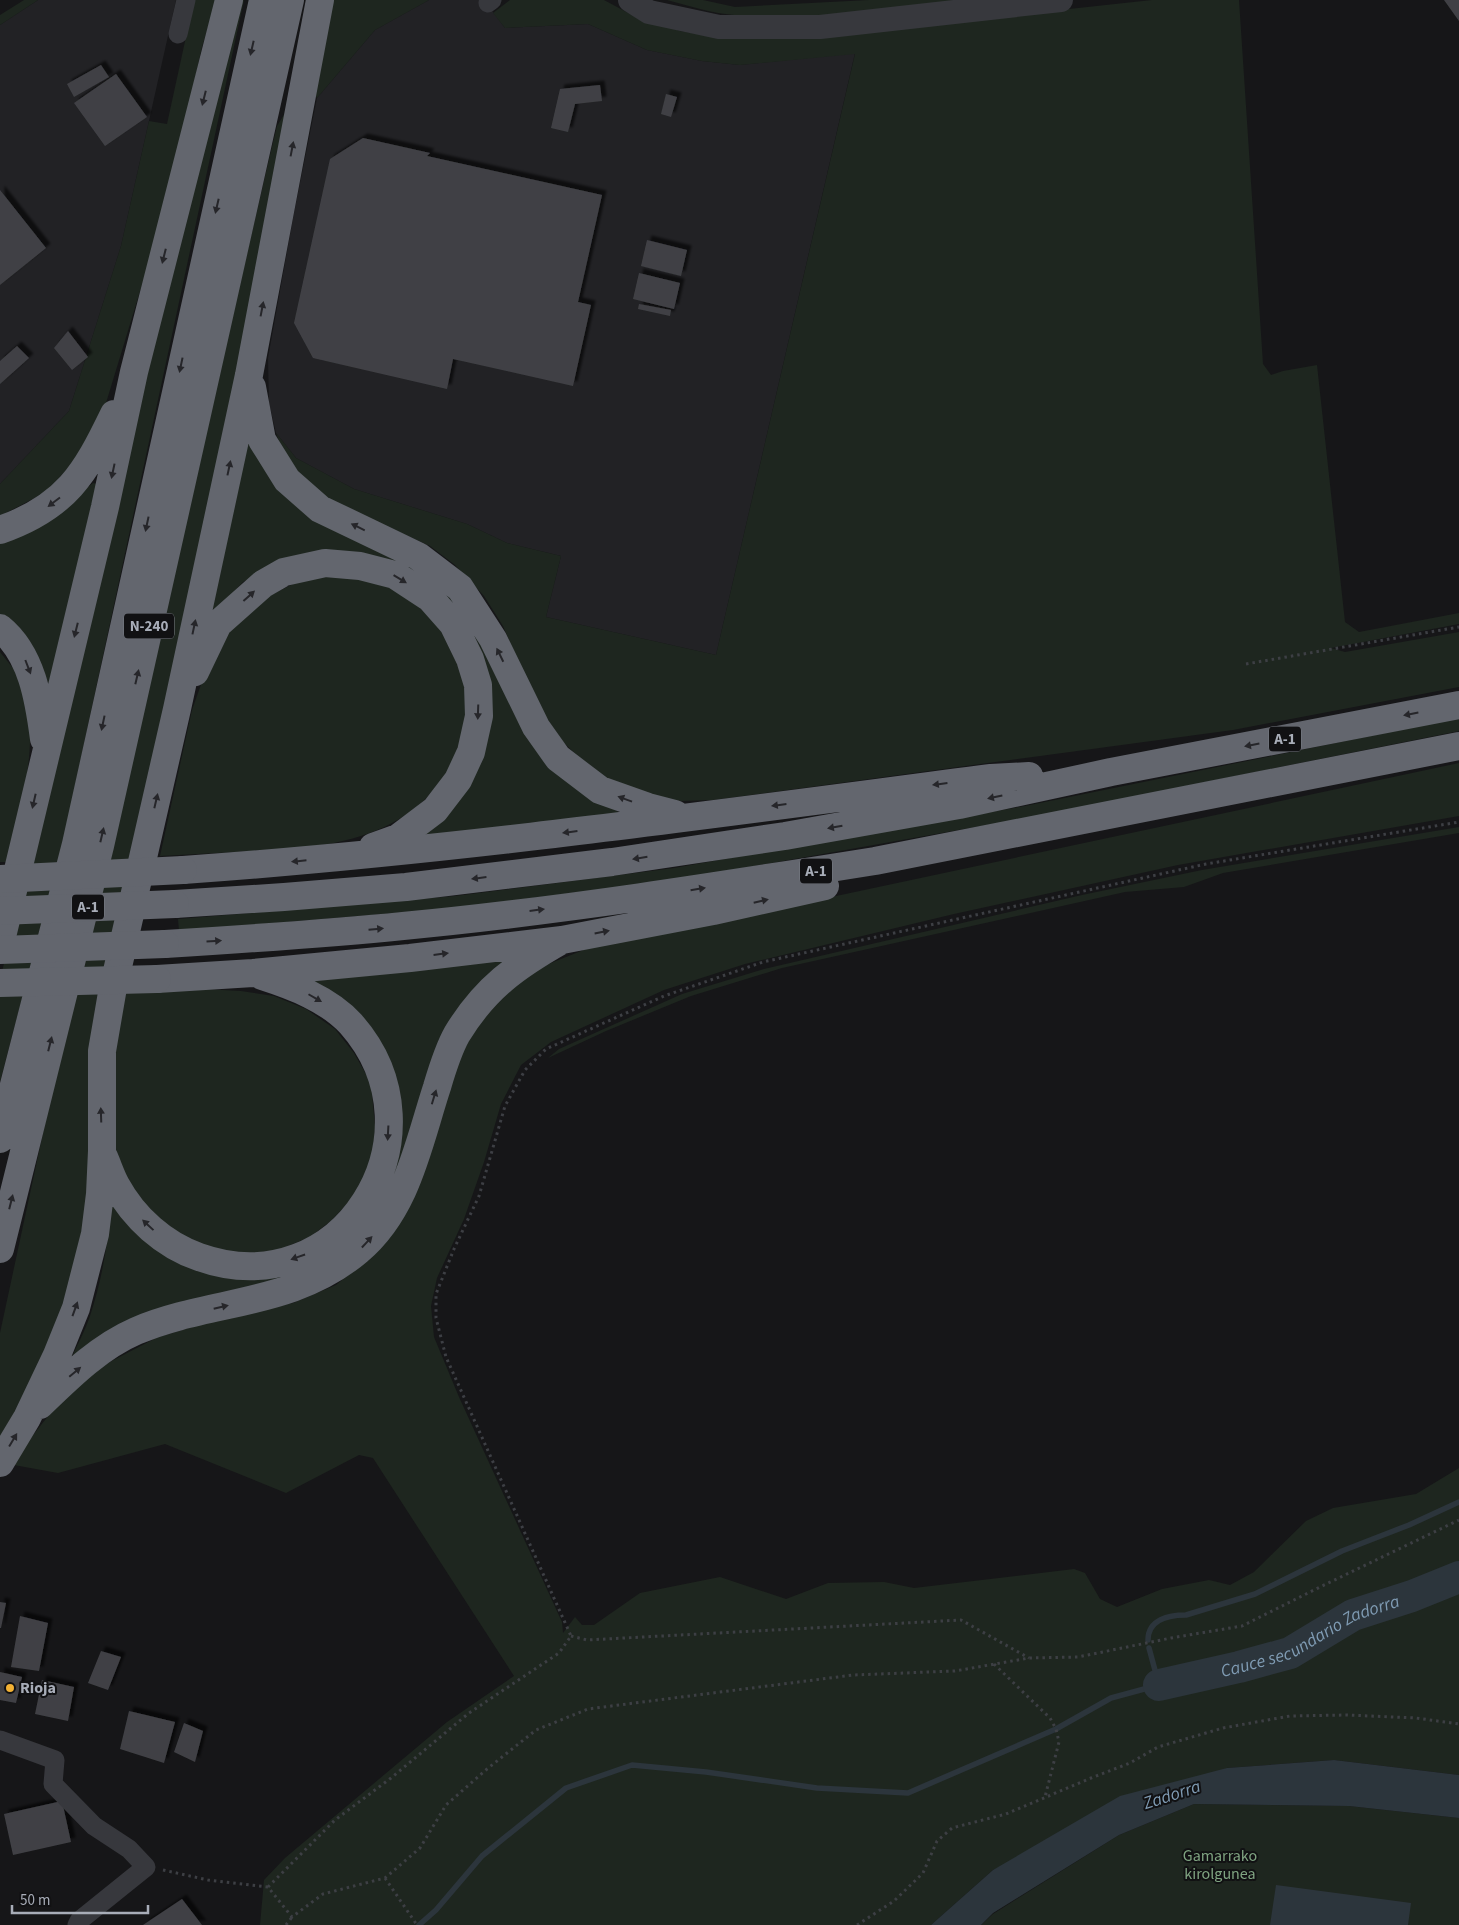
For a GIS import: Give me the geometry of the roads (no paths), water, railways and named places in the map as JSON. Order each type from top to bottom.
[{"type":"highway","points":[[0,945],[105,506],[134,372],[229,0]]},
{"type":"highway","name":"N-240","points":[[0,1139],[76,844],[263,0]]},
{"type":"highway","name":"N-240","points":[[0,1249],[100,846],[290,0]]},
{"type":"highway","points":[[0,1463],[27,1418],[60,1347],[76,1308],[87,1271],[95,1234],[102,1151],[102,1051],[112,993],[177,709],[250,375],[320,0]]},
{"type":"highway","points":[[0,530],[36,514],[58,499],[82,475],[97,450],[134,372]]},
{"type":"highway","points":[[250,375],[262,440],[287,480],[320,509],[418,556],[460,588],[493,639],[536,727],[558,758],[600,790],[648,807],[688,817]]},
{"type":"highway","points":[[177,709],[218,624],[263,584],[284,572],[325,563],[360,566],[395,575],[430,598],[453,624],[470,659],[478,686],[479,716],[471,752],[458,780],[435,810],[398,838],[347,856]]},
{"type":"highway","points":[[0,628],[6,633],[24,659],[34,684],[46,753]]},
{"type":"highway","name":"A-1","points":[[0,911],[175,904],[284,897],[406,886],[612,862],[785,836],[940,808],[1111,772],[1459,705]]},
{"type":"highway","name":"A-1","points":[[0,950],[165,944],[279,937],[404,926],[617,901],[875,861],[1459,746]]},
{"type":"highway","points":[[0,879],[281,864],[507,840],[991,778],[1111,772]]},
{"type":"highway","points":[[0,983],[157,979],[253,973],[410,958],[562,940],[712,912],[826,886],[875,861]]},
{"type":"highway","points":[[27,1418],[70,1376],[99,1353],[135,1332],[182,1315],[276,1294],[307,1284],[335,1269],[359,1251],[390,1214],[405,1187],[442,1071],[461,1028],[477,1005],[500,980],[530,958],[562,940]]},
{"type":"highway","points":[[102,1151],[115,1184],[130,1206],[148,1226],[188,1254],[210,1261],[230,1266],[255,1267],[300,1257],[318,1248],[352,1220],[366,1203],[377,1182],[385,1160],[388,1112],[384,1087],[376,1063],[367,1046],[350,1023],[330,1007],[286,984],[253,973]]},
{"type":"street","points":[[178,34],[186,0]]},
{"type":"street","points":[[630,0],[649,12],[719,27],[820,27],[1061,0]]},
{"type":"street","points":[[0,1740],[55,1760],[53,1784],[94,1826],[129,1849],[146,1867],[76,1925]]},
{"type":"water","name":"Zadorra","points":[[1334,1760],[1459,1775],[1459,1818],[1349,1806],[1194,1804],[1119,1835],[993,1913],[981,1925],[931,1925],[993,1870],[1120,1796],[1227,1768]]},
{"type":"water","points":[[1276,1885],[1411,1903],[1408,1925],[1270,1925]]},
{"type":"waterway","points":[[1148,1640],[1152,1627],[1167,1617],[1186,1615],[1255,1594],[1342,1551],[1409,1525],[1459,1502]]},
{"type":"waterway","name":"Cauce secundario Zadorra","points":[[1159,1685],[1290,1653],[1353,1615],[1412,1596],[1459,1577]]},
{"type":"waterway","points":[[419,1925],[436,1910],[482,1856],[566,1788],[632,1765],[706,1772],[817,1788],[908,1793],[1056,1729],[1111,1698],[1159,1685],[1149,1648]]},
{"type":"place","name":"Rioja","points":[[10,1688]]},
{"type":"park label","name":"Gamarrako kirolgunea","points":[[1220,1865]]}]
